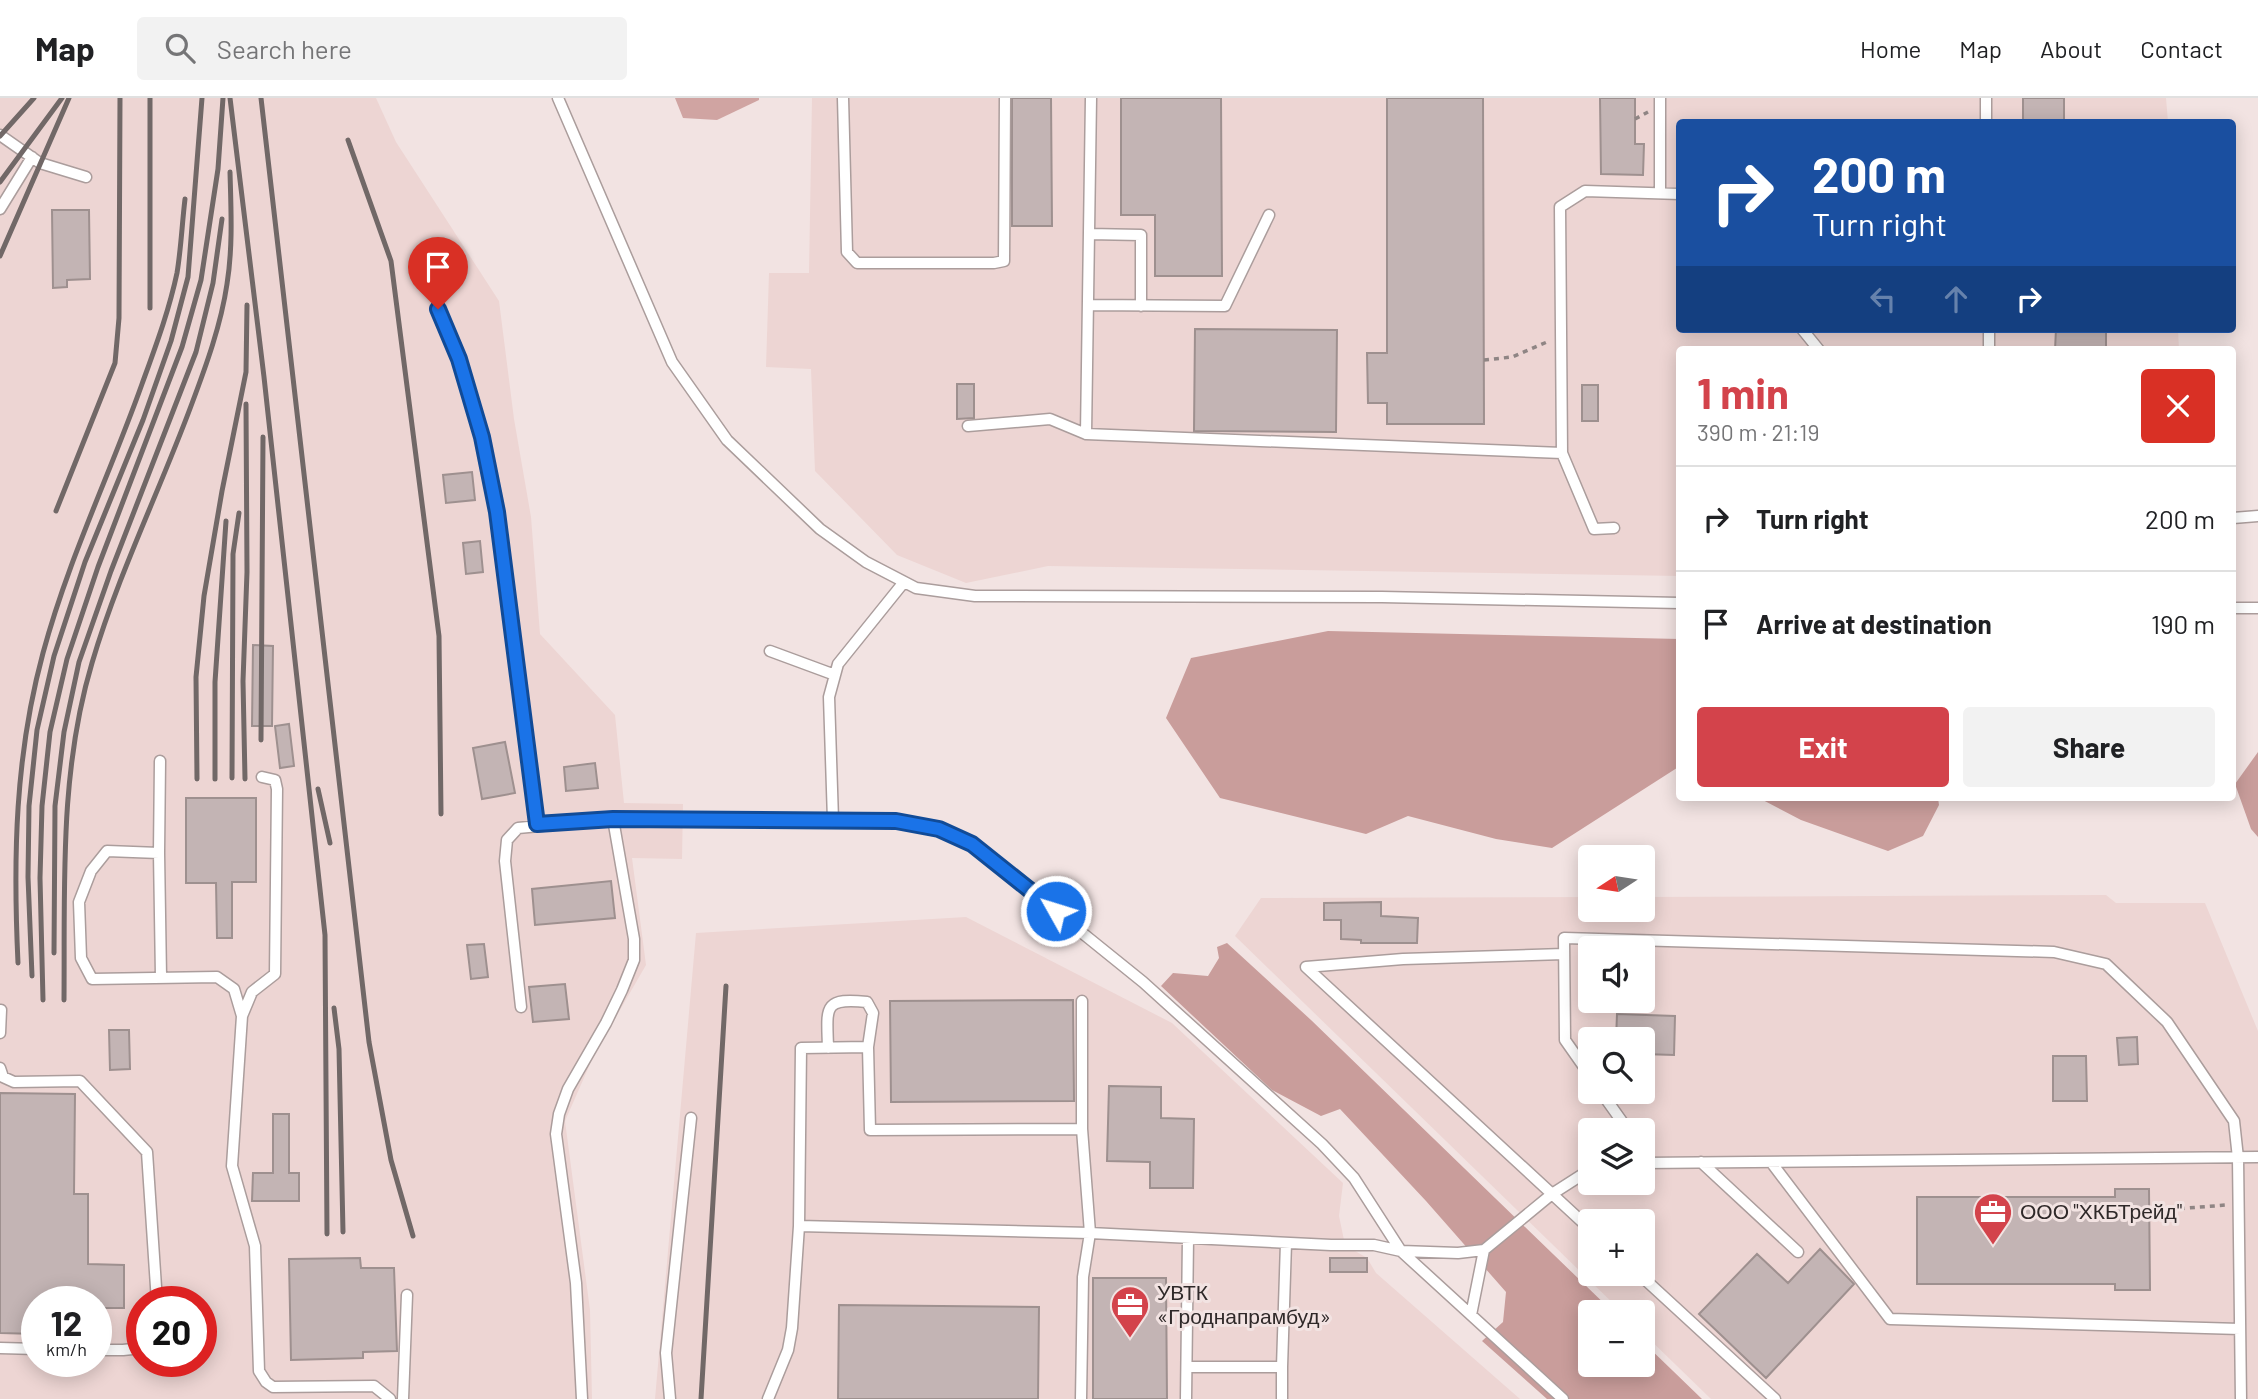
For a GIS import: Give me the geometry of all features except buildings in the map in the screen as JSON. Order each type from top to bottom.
[{"type":"lane","points":[[558,98],[672,362],[727,440],[820,529],[866,562],[916,588],[975,596],[1382,597],[1676,603]]},
{"type":"lane","points":[[842,98],[847,252],[857,263],[1004,261],[1005,98]]},
{"type":"lane","points":[[1086,434],[1091,98]]},
{"type":"lane","points":[[1660,98],[1660,193]]},
{"type":"lane","points":[[1986,98],[1986,119]]},
{"type":"lane","points":[[0,135],[40,163],[86,177]]},
{"type":"lane","points":[[0,209],[33,157]]},
{"type":"lane","points":[[1614,528],[1594,529],[1562,453],[1560,207],[1585,191],[1676,194]]},
{"type":"lane","points":[[1087,306],[1225,306],[1269,215]]},
{"type":"lane","points":[[1089,234],[1141,235],[1141,306]]},
{"type":"lane","points":[[438,309],[459,359],[482,437],[497,512],[537,824]]},
{"type":"lane","points":[[968,426],[1050,419],[1086,434],[1562,453]]},
{"type":"lane","points":[[2236,518],[2258,516]]},
{"type":"lane","points":[[833,820],[829,697],[838,664],[904,582]]},
{"type":"lane","points":[[2236,608],[2258,608]]},
{"type":"lane","points":[[770,651],[835,675]]},
{"type":"lane","points":[[160,761],[161,977]]},
{"type":"lane","points":[[262,777],[275,780],[277,789],[275,974],[252,992],[242,1016],[232,1167],[255,1246],[259,1371],[272,1387],[374,1386],[390,1399]]},
{"type":"lane","points":[[582,1399],[576,1283],[556,1134],[559,1114],[568,1089],[611,1012],[634,960],[634,939],[613,819]]},
{"type":"lane","points":[[522,1007],[505,861],[507,839],[518,828],[537,824],[613,819],[896,821],[939,829],[972,844],[1143,982],[1322,1144],[1354,1178],[1401,1251],[1563,1399]]},
{"type":"lane","points":[[159,853],[107,851],[91,871],[79,902],[81,958],[92,979],[217,977],[234,989],[242,1016]]},
{"type":"lane","points":[[1578,1058],[1565,1040],[1564,938],[2054,952],[2106,964],[2167,1022],[2234,1121],[2238,1158],[2241,1399]]},
{"type":"lane","points":[[1564,954],[1402,959],[1306,967],[1578,1218]]},
{"type":"lane","points":[[828,1048],[827,1015],[832,1005],[843,1000],[867,1002],[873,1013],[868,1047],[870,1130],[1083,1129]]},
{"type":"lane","points":[[1081,1399],[1083,1276],[1090,1233],[1083,1129],[1082,1001]]},
{"type":"lane","points":[[0,1033],[1,1010]]},
{"type":"lane","points":[[768,1399],[788,1350],[792,1328],[799,1226],[801,1048],[868,1047]]},
{"type":"lane","points":[[0,1068],[3,1077],[15,1082],[80,1081],[147,1152],[156,1286]]},
{"type":"lane","points":[[670,1399],[666,1353],[691,1118]]},
{"type":"lane","points":[[1655,1163],[2258,1157]]},
{"type":"lane","points":[[1701,1162],[1798,1252]]},
{"type":"lane","points":[[1771,1162],[1890,1319],[2240,1329]]},
{"type":"lane","points":[[799,1226],[1090,1233],[1374,1245],[1401,1251],[1458,1253],[1484,1250],[1552,1194],[1578,1177]]},
{"type":"lane","points":[[1186,1399],[1188,1238]]},
{"type":"lane","points":[[1282,1399],[1286,1243]]},
{"type":"lane","points":[[1471,1315],[1484,1250]]},
{"type":"lane","points":[[1652,1286],[1775,1399]]},
{"type":"lane","points":[[403,1399],[407,1295]]},
{"type":"lane","points":[[0,1348],[21,1349]]},
{"type":"lane","points":[[1186,1367],[1282,1367]]},
{"type":"path","points":[[1484,360],[1512,358],[1545,344],[1561,328]]},
{"type":"path","points":[[2150,1211],[2239,1205]]},
{"type":"shaded area","points":[[0,98],[376,98],[396,142],[499,301],[514,419],[531,517],[540,634],[615,715],[624,803],[683,804],[682,859],[632,858],[646,965],[594,1055],[565,1121],[590,1310],[592,1399],[0,1399]]},
{"type":"shaded area","points":[[675,98],[759,100],[717,120],[683,118]]},
{"type":"shaded area","points":[[812,98],[2166,98],[2168,119],[1676,119],[1676,333],[2178,333],[2179,346],[1676,346],[1676,576],[1048,566],[966,583],[897,555],[815,471],[811,369],[766,367],[769,273],[809,273]]},
{"type":"shaded area","points":[[1328,631],[1676,639],[1676,769],[1552,848],[1496,839],[1408,816],[1366,834],[1220,798],[1166,718],[1191,658]]},
{"type":"shaded area","points":[[2258,752],[2258,837],[2251,829],[2236,783]]},
{"type":"shaded area","points":[[1765,801],[1938,801],[1939,805],[1923,836],[1888,851],[1801,820]]},
{"type":"shaded area","points":[[2106,895],[2116,903],[2205,903],[2258,1031],[2258,1399],[1711,1399],[1655,1345],[1655,1300],[1610,1300],[1595,1286],[1655,1286],[1655,1209],[1578,1209],[1578,1269],[1235,936],[1261,898],[1578,897],[1578,922],[1656,922],[1656,897]]},
{"type":"shaded area","points":[[966,917],[1172,1023],[1343,1183],[1339,1216],[1345,1245],[1367,1258],[1376,1273],[1520,1399],[655,1399],[696,933]]},
{"type":"shaded area","points":[[1227,943],[1311,1020],[1578,1278],[1578,1286],[1586,1286],[1601,1300],[1578,1300],[1578,1377],[1655,1377],[1655,1354],[1702,1399],[1547,1399],[1482,1341],[1503,1322],[1506,1292],[1426,1201],[1340,1109],[1321,1116],[1272,1090],[1161,986],[1173,973],[1208,976],[1219,958],[1217,947]]},
{"type":"railway","points":[[0,136],[34,98]]},
{"type":"railway","points":[[0,182],[62,98]]},
{"type":"railway","points":[[0,256],[69,98]]},
{"type":"railway","points":[[56,511],[115,363],[119,318],[120,98]]},
{"type":"railway","points":[[150,98],[150,308]]},
{"type":"railway","points":[[32,976],[28,877],[29,806],[37,730],[54,656],[85,562],[143,420],[171,341],[188,277],[202,98]]},
{"type":"railway","points":[[43,1000],[40,878],[42,806],[50,732],[67,659],[98,567],[182,347],[201,280],[218,169],[223,98]]},
{"type":"railway","points":[[230,98],[264,377],[325,935],[327,1234]]},
{"type":"railway","points":[[261,98],[369,1042],[391,1160],[413,1236]]},
{"type":"railway","points":[[348,140],[391,261],[439,636],[441,814]]},
{"type":"railway","points":[[64,1000],[66,830],[81,704],[102,630],[191,406],[217,330],[229,270],[230,172]]},
{"type":"railway","points":[[18,963],[18,807],[21,768],[34,692],[53,618],[130,418],[166,315],[180,255],[185,199]]},
{"type":"railway","points":[[54,953],[55,806],[64,732],[79,662],[111,571],[196,352],[213,283],[222,219]]},
{"type":"railway","points":[[197,779],[196,677],[204,596],[246,372],[247,305]]},
{"type":"railway","points":[[245,779],[243,681],[247,572],[246,404]]},
{"type":"railway","points":[[261,740],[263,437]]},
{"type":"railway","points":[[232,778],[233,554],[239,513]]},
{"type":"railway","points":[[215,779],[215,682],[226,521]]},
{"type":"railway","points":[[318,789],[330,843]]},
{"type":"railway","points":[[701,1399],[726,986]]},
{"type":"railway","points":[[334,1008],[339,1049],[343,1232]]},
{"type":"place","name":"ООО \"ХКБТрейд\"","points":[[1993,1246]]},
{"type":"place","name":"УВТК «Гроднапрамбуд»","points":[[1130,1339]]},
{"type":"route","points":[[438,309],[459,359],[482,437],[497,512],[537,824],[613,819],[896,821],[939,829],[972,844],[1056,911]]}]
